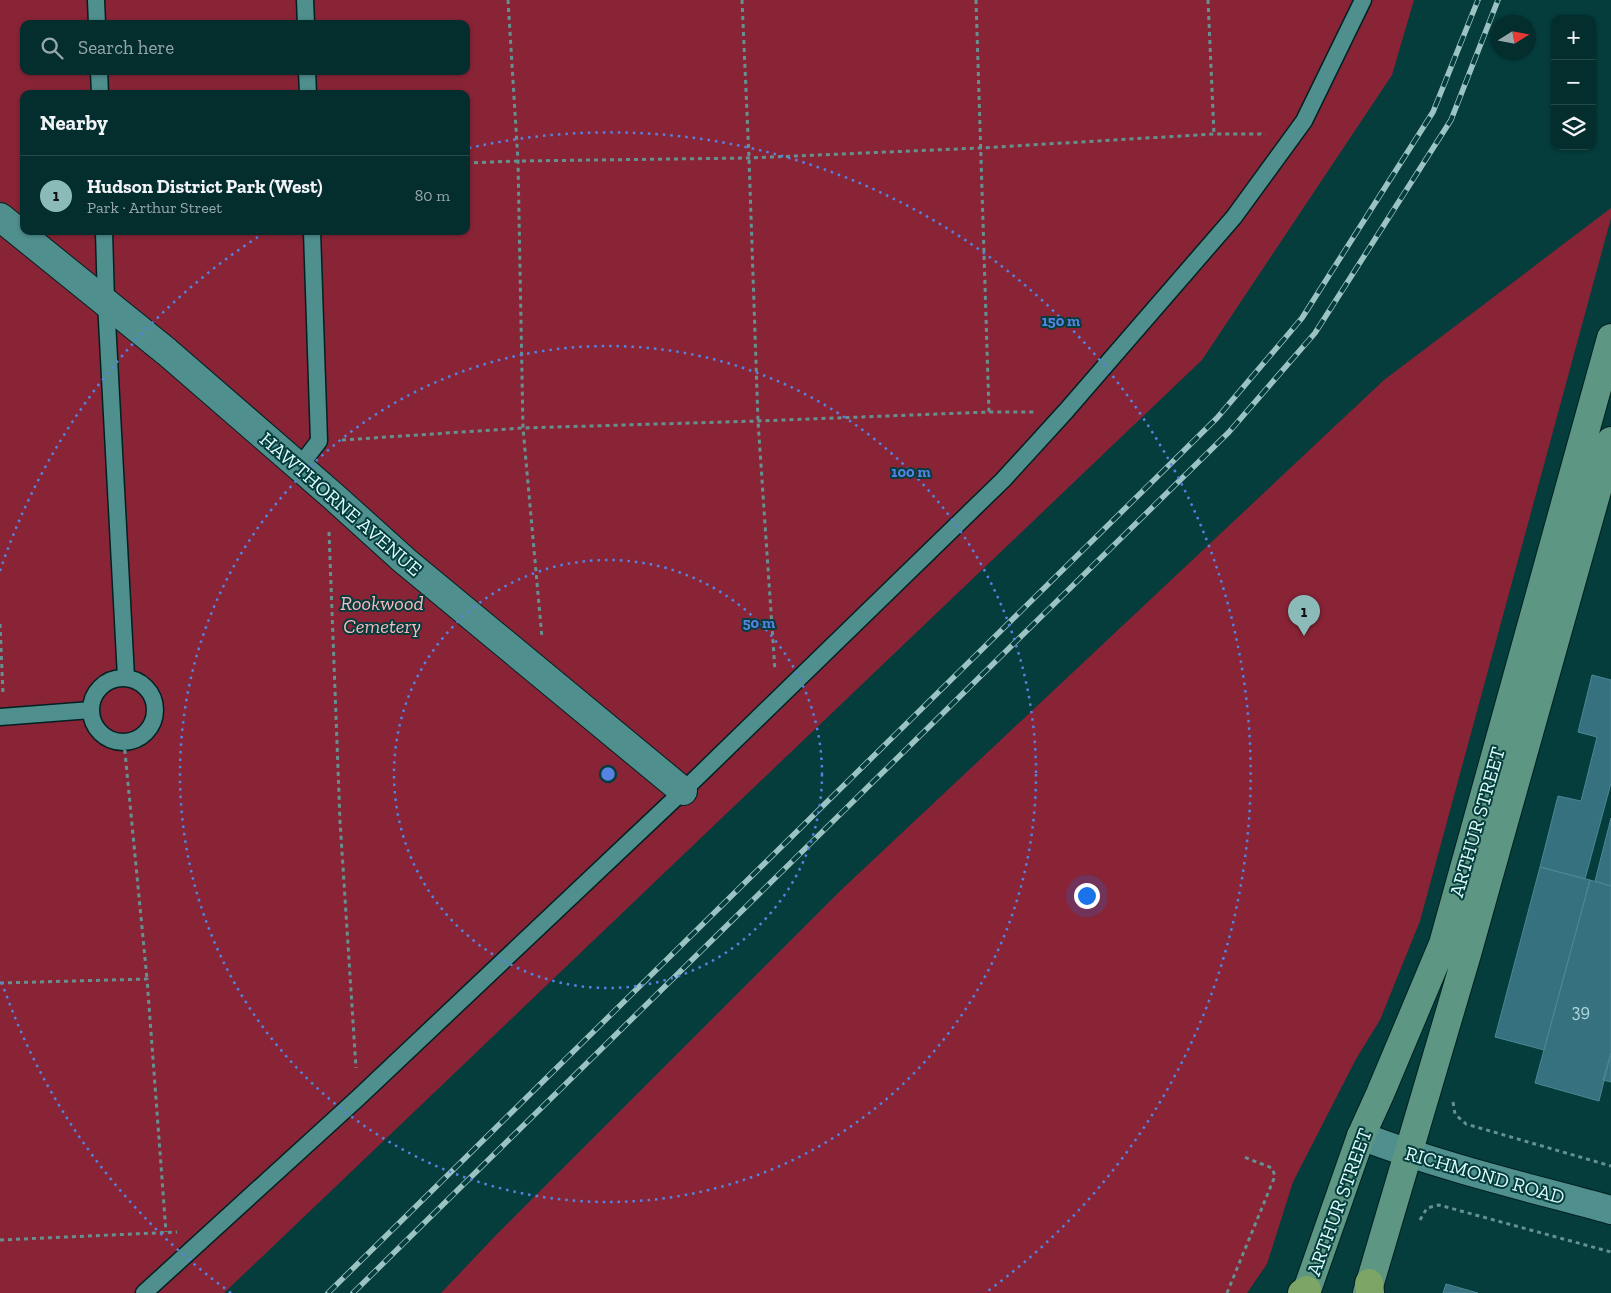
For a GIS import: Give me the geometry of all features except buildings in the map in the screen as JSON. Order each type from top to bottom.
[{"type":"main road","name":"ARTHUR STREET","points":[[1305,1292],[1361,1136],[1443,944],[1603,394],[1611,338]]},
{"type":"main road","name":"ARTHUR STREET","points":[[1369,1290],[1611,441]]},
{"type":"street","name":"HAWTHORNE AVENUE","points":[[0,217],[20,233]]},
{"type":"street","name":"HAWTHORNE AVENUE","points":[[22,235],[167,352],[405,561],[683,791]]},
{"type":"street","name":"RICHMOND ROAD","points":[[1361,1136],[1408,1154],[1611,1210]]},
{"type":"lane","points":[[96,0],[97,20]]},
{"type":"lane","points":[[305,0],[306,20]]},
{"type":"lane","points":[[144,1293],[358,1098],[683,791],[1003,480],[1066,412],[1234,218],[1304,121],[1362,0]]},
{"type":"lane","points":[[99,75],[100,90]]},
{"type":"lane","points":[[307,75],[308,90]]},
{"type":"lane","points":[[104,235],[126,677]]},
{"type":"lane","points":[[299,467],[319,441],[312,235]]},
{"type":"lane","points":[[126,677],[138,681],[148,688],[156,708],[154,719],[149,729],[133,741],[124,742],[113,740],[103,735],[96,727],[91,710],[93,698],[104,683],[114,678],[126,677]]},
{"type":"lane","points":[[2,717],[91,710]]},
{"type":"path","points":[[508,0],[518,161],[523,428],[546,677]]},
{"type":"path","points":[[742,0],[758,421],[777,699]]},
{"type":"path","points":[[976,0],[989,412]]},
{"type":"path","points":[[1208,0],[1214,134]]},
{"type":"path","points":[[470,163],[749,158],[980,148],[1214,134],[1260,134],[1286,146]]},
{"type":"path","points":[[319,441],[523,428],[989,412],[1066,412]]},
{"type":"path","points":[[328,492],[340,821],[358,1098]]},
{"type":"path","points":[[0,624],[2,717]]},
{"type":"path","points":[[124,742],[147,979],[166,1232]]},
{"type":"path","points":[[0,983],[147,979]]},
{"type":"path","points":[[1453,1097],[1455,1114],[1466,1124],[1611,1166]]},
{"type":"path","points":[[1227,1293],[1275,1176],[1272,1168],[1244,1157]]},
{"type":"path","points":[[1417,1224],[1427,1208],[1439,1205],[1611,1252]]},
{"type":"path","points":[[0,1240],[213,1230]]},
{"type":"green space","name":"Rookwood Cemetery","points":[[0,0],[1414,0],[1392,75],[1202,360],[224,1293],[0,1293]]},
{"type":"green space","points":[[1611,208],[1611,218],[1420,921],[1380,1020],[1356,1059],[1293,1182],[1267,1264],[1247,1293],[441,1293],[498,1233],[839,892],[1384,380]]},
{"type":"railway","points":[[328,1293],[1217,418],[1302,318],[1433,112],[1478,0]]},
{"type":"railway","points":[[353,1293],[1229,432],[1315,333],[1451,120],[1498,0]]},
{"type":"place","name":"Hudson District Park (West)","points":[[1304,636]]}]
